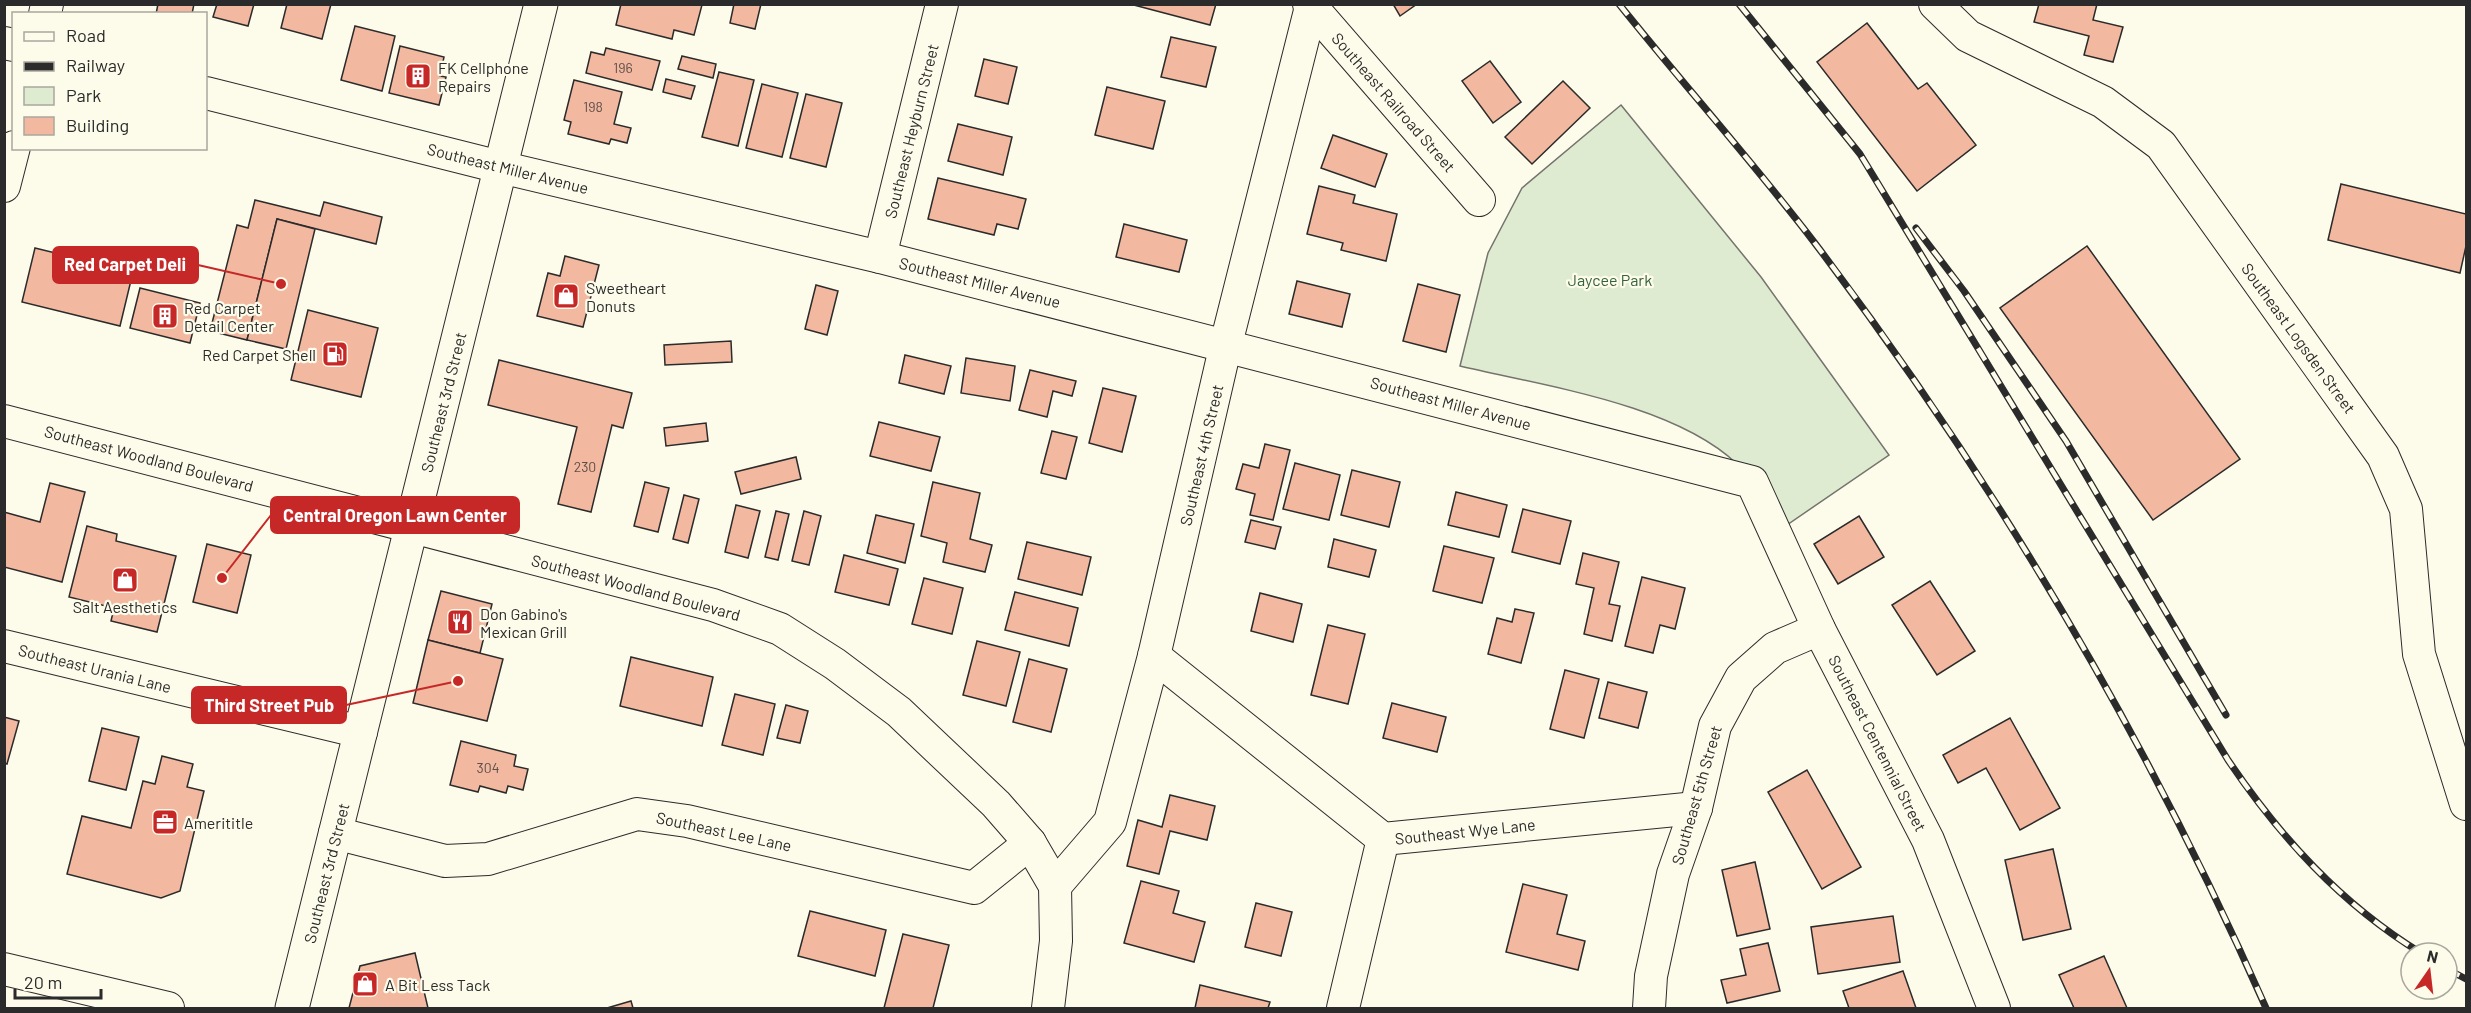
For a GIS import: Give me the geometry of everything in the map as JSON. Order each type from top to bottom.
[{"type":"main road","name":"Southeast 3rd Street","points":[[292,1008],[541,4]]},
{"type":"street","name":"Southeast Heyburn Street","points":[[880,257],[942,4]]},
{"type":"street","name":"Southeast Logsden Street","points":[[1935,4],[1968,36],[2103,102],[2161,146],[2383,456],[2406,509],[2419,654],[2466,804]]},
{"type":"street","name":"Southeast Railroad Street","points":[[1310,6],[1479,200]]},
{"type":"street","name":"Southeast 4th Street","points":[[1054,886],[1110,822],[1154,656],[1226,345],[1310,6]]},
{"type":"street","name":"Southeast Miller Avenue","points":[[207,93],[500,167],[880,257],[1752,482]]},
{"type":"street","points":[[4,186],[13,150]]},
{"type":"street","name":"Southeast Woodland Boulevard","points":[[4,421],[713,605],[780,629],[835,664],[899,712],[996,804],[1030,843],[1054,886],[1056,941],[1048,1008]]},
{"type":"street","name":"Southeast Centennial Street","points":[[1752,482],[1819,629],[1928,840],[1995,1008]]},
{"type":"street","name":"Southeast 5th Street","points":[[1649,1008],[1651,976],[1673,874],[1696,808],[1715,726],[1741,678],[1775,648],[1819,629]]},
{"type":"street","name":"Southeast Urania Lane","points":[[4,646],[361,732]]},
{"type":"street","name":"Southeast Wye Lane","points":[[1154,656],[1383,839],[1696,808]]},
{"type":"street","name":"Southeast Lee Lane","points":[[335,833],[445,861],[488,859],[637,814],[687,821],[974,888],[1030,843]]},
{"type":"street","points":[[1343,1008],[1383,839]]},
{"type":"street","points":[[4,969],[168,1008]]},
{"type":"green space","name":"Jaycee Park","points":[[1621,105],[1761,277],[1889,455],[1784,527],[1756,486],[1737,464],[1710,443],[1679,426],[1606,400],[1460,366],[1488,253],[1522,188]]},
{"type":"building","points":[[158,4],[194,4],[192,12],[156,12]]},
{"type":"building","points":[[217,4],[254,4],[248,26],[213,17]]},
{"type":"building","points":[[287,4],[331,4],[322,39],[281,28]]},
{"type":"building","points":[[621,4],[702,5],[694,35],[674,30],[672,39],[616,25]]},
{"type":"building","points":[[734,4],[761,4],[755,29],[730,23]]},
{"type":"building","points":[[1130,4],[1216,4],[1210,25]]},
{"type":"building","points":[[1393,4],[1417,4],[1400,16]]},
{"type":"building","points":[[2039,4],[2097,4],[2093,20],[2123,27],[2113,62],[2084,55],[2089,36],[2034,22]]},
{"type":"building","points":[[1867,23],[1918,89],[1927,83],[1976,145],[1917,191],[1817,62]]},
{"type":"building","points":[[355,26],[395,36],[382,91],[341,80]]},
{"type":"building","points":[[1171,37],[1216,47],[1206,87],[1161,77]]},
{"type":"building","name":"FK Cellphone Repairs","points":[[400,46],[444,57],[440,76],[446,77],[439,105],[389,93]]},
{"type":"building","points":[[606,48],[660,61],[652,90],[586,73],[591,52],[604,55]]},
{"type":"building","points":[[682,56],[716,64],[713,78],[678,69]]},
{"type":"building","points":[[984,59],[1017,67],[1008,104],[975,96]]},
{"type":"building","points":[[1490,61],[1521,102],[1493,123],[1462,81]]},
{"type":"building","points":[[719,72],[754,80],[738,146],[702,137]]},
{"type":"building","points":[[666,79],[695,86],[691,99],[663,92]]},
{"type":"building","points":[[574,80],[622,92],[614,124],[631,128],[627,143],[611,139],[609,144],[568,134],[571,122],[564,120]]},
{"type":"building","points":[[1563,81],[1590,108],[1532,164],[1505,137]]},
{"type":"building","points":[[762,84],[798,93],[782,157],[746,148]]},
{"type":"building","points":[[1107,87],[1165,101],[1153,149],[1095,135]]},
{"type":"building","points":[[806,94],[842,103],[826,167],[790,158]]},
{"type":"building","points":[[958,124],[1012,137],[1003,175],[948,161]]},
{"type":"building","points":[[1333,135],[1387,154],[1375,187],[1321,168]]},
{"type":"building","points":[[938,178],[1026,199],[1018,229],[997,224],[994,235],[928,219]]},
{"type":"building","points":[[2341,184],[2466,214],[2466,246],[2460,273],[2328,240]]},
{"type":"building","points":[[1319,186],[1355,195],[1353,203],[1397,214],[1386,261],[1341,250],[1343,243],[1307,234]]},
{"type":"building","points":[[255,200],[320,216],[324,202],[382,217],[376,244],[277,219],[247,340],[210,331],[237,225],[248,228]]},
{"type":"building","points":[[277,219],[315,229],[286,349],[247,340]]},
{"type":"building","points":[[1124,224],[1187,240],[1179,272],[1116,257]]},
{"type":"building","points":[[2087,246],[2240,459],[2153,520],[2000,308]]},
{"type":"building","points":[[35,248],[133,272],[120,326],[22,302]]},
{"type":"building","name":"Sweetheart Donuts","points":[[565,256],[599,265],[583,327],[537,316],[548,273],[560,276]]},
{"type":"building","points":[[1297,281],[1350,294],[1342,327],[1289,314]]},
{"type":"building","points":[[1418,284],[1460,295],[1446,352],[1403,341]]},
{"type":"building","points":[[816,285],[838,291],[827,335],[805,329]]},
{"type":"building","name":"Red Carpet Detail Center","points":[[140,288],[200,303],[190,343],[130,328]]},
{"type":"building","name":"Red Carpet Shell","points":[[308,310],[378,328],[361,397],[291,380]]},
{"type":"building","points":[[731,341],[732,362],[665,365],[664,345]]},
{"type":"building","points":[[905,355],[951,366],[944,394],[899,383]]},
{"type":"building","points":[[966,358],[1015,366],[1010,401],[961,393]]},
{"type":"building","points":[[499,360],[632,393],[623,428],[612,425],[591,512],[558,504],[577,427],[488,405]]},
{"type":"building","points":[[1030,370],[1076,381],[1072,396],[1053,391],[1047,417],[1019,410]]},
{"type":"building","points":[[1103,388],[1136,396],[1122,452],[1089,443]]},
{"type":"building","points":[[879,422],[940,437],[931,471],[870,456]]},
{"type":"building","points":[[706,423],[708,441],[666,446],[664,428]]},
{"type":"building","points":[[1052,431],[1077,437],[1066,479],[1041,473]]},
{"type":"building","points":[[1265,444],[1290,450],[1273,520],[1250,515],[1255,494],[1236,489],[1243,464],[1259,468]]},
{"type":"building","points":[[796,457],[801,479],[741,494],[735,472]]},
{"type":"building","points":[[1295,463],[1340,475],[1329,520],[1283,509]]},
{"type":"building","points":[[1352,470],[1400,482],[1389,527],[1341,515]]},
{"type":"building","points":[[645,482],[669,488],[658,532],[634,526]]},
{"type":"building","points":[[933,482],[980,493],[970,539],[992,545],[985,572],[943,562],[947,543],[921,536]]},
{"type":"building","points":[[50,483],[85,492],[62,582],[4,567],[4,512],[40,522]]},
{"type":"building","points":[[1456,492],[1507,505],[1499,537],[1448,525]]},
{"type":"building","points":[[684,495],[699,499],[688,543],[673,539]]},
{"type":"building","points":[[736,505],[760,511],[748,558],[725,552]]},
{"type":"building","points":[[1523,509],[1571,521],[1560,564],[1512,552]]},
{"type":"building","points":[[776,511],[789,514],[778,560],[765,557]]},
{"type":"building","points":[[804,511],[821,516],[809,565],[792,561]]},
{"type":"building","points":[[876,515],[914,524],[905,563],[867,553]]},
{"type":"building","points":[[1859,516],[1884,557],[1838,584],[1814,544]]},
{"type":"building","points":[[1251,520],[1281,527],[1275,549],[1245,542]]},
{"type":"building","points":[[87,526],[117,534],[116,541],[176,556],[157,632],[111,621],[114,608],[69,597]]},
{"type":"building","points":[[1334,539],[1376,550],[1369,577],[1328,567]]},
{"type":"building","points":[[1027,542],[1091,557],[1082,595],[1018,579]]},
{"type":"building","points":[[207,544],[251,555],[237,613],[193,602]]},
{"type":"building","points":[[1444,546],[1494,558],[1482,603],[1433,591]]},
{"type":"building","points":[[1583,553],[1619,562],[1609,604],[1620,606],[1612,641],[1584,634],[1594,588],[1576,584]]},
{"type":"building","points":[[844,555],[898,569],[889,605],[835,592]]},
{"type":"building","points":[[1642,577],[1685,588],[1675,629],[1660,625],[1653,653],[1625,646]]},
{"type":"building","points":[[924,578],[963,588],[952,634],[912,624]]},
{"type":"building","points":[[1930,581],[1975,651],[1937,675],[1892,605]]},
{"type":"building","name":"Don Gabino's Mexican Grill","points":[[441,591],[492,604],[480,653],[428,640]]},
{"type":"building","points":[[1015,592],[1078,608],[1069,646],[1005,630]]},
{"type":"building","points":[[1260,593],[1302,604],[1293,642],[1251,631]]},
{"type":"building","points":[[1515,609],[1534,613],[1521,663],[1488,654],[1497,618],[1512,622]]},
{"type":"building","points":[[1328,625],[1365,634],[1348,704],[1311,695]]},
{"type":"building","points":[[428,640],[503,659],[487,721],[413,703]]},
{"type":"building","points":[[977,641],[1020,652],[1006,706],[963,695]]},
{"type":"building","points":[[631,657],[713,677],[702,726],[620,706]]},
{"type":"building","points":[[1029,659],[1067,669],[1051,732],[1013,722]]},
{"type":"building","points":[[1565,670],[1599,679],[1584,738],[1550,729]]},
{"type":"building","points":[[1608,682],[1647,692],[1638,728],[1599,718]]},
{"type":"building","points":[[735,694],[775,704],[763,755],[722,745]]},
{"type":"building","points":[[1392,703],[1446,717],[1437,752],[1383,738]]},
{"type":"building","points":[[786,705],[808,711],[800,743],[777,738]]},
{"type":"building","points":[[4,717],[19,721],[7,764],[4,763]]},
{"type":"building","points":[[2010,718],[2060,808],[2020,830],[1986,768],[1958,783],[1943,755]]},
{"type":"building","points":[[102,728],[139,737],[126,790],[89,781]]},
{"type":"building","points":[[461,741],[516,755],[514,766],[528,769],[523,790],[508,786],[506,793],[480,786],[478,792],[450,785]]},
{"type":"building","name":"Amerititle","points":[[162,756],[193,764],[187,787],[204,791],[180,891],[161,898],[67,874],[82,816],[131,828],[143,781],[155,784]]},
{"type":"building","points":[[1807,770],[1861,867],[1822,889],[1768,792]]},
{"type":"building","points":[[1170,795],[1215,806],[1207,840],[1170,831],[1159,874],[1127,866],[1138,820],[1162,827]]},
{"type":"building","points":[[2053,849],[2071,929],[2023,940],[2005,860]]},
{"type":"building","points":[[1755,862],[1770,929],[1737,936],[1722,870]]},
{"type":"building","points":[[1141,881],[1179,891],[1173,913],[1205,922],[1194,962],[1124,943]]},
{"type":"building","points":[[1523,884],[1567,895],[1557,934],[1585,941],[1578,970],[1506,952]]},
{"type":"building","points":[[1256,903],[1292,912],[1281,956],[1245,947]]},
{"type":"building","points":[[810,911],[886,930],[875,976],[798,956]]},
{"type":"building","points":[[1893,916],[1900,962],[1818,974],[1811,927]]},
{"type":"building","points":[[903,934],[949,945],[933,1008],[884,1008]]},
{"type":"building","points":[[1768,943],[1780,991],[1727,1003],[1721,980],[1746,975],[1740,949]]},
{"type":"building","points":[[415,953],[428,1008],[349,1008],[360,966]]},
{"type":"building","points":[[2104,956],[2127,1008],[2074,1008],[2059,975]]},
{"type":"building","points":[[1903,971],[1916,1008],[1849,1008],[1843,991]]},
{"type":"building","points":[[1200,985],[1270,1002],[1268,1008],[1195,1008]]},
{"type":"building","points":[[631,1001],[633,1008],[607,1008]]},
{"type":"railway","points":[[1619,4],[1814,242],[1944,423],[2062,612],[2118,709],[2220,907],[2266,1008]]},
{"type":"railway","points":[[1739,4],[1860,154],[2228,760],[2269,816],[2314,867],[2364,913],[2403,941]]},
{"type":"railway","points":[[1916,228],[1964,291],[2066,441],[2226,715]]},
{"type":"railway","points":[[2459,975],[2466,979]]},
{"type":"place","name":"FK Cellphone Repairs","points":[[418,76]]},
{"type":"place","name":"Red Carpet Deli","points":[[281,284]]},
{"type":"place","name":"Sweetheart Donuts","points":[[566,296]]},
{"type":"place","name":"Red Carpet Detail Center","points":[[165,316]]},
{"type":"place","name":"Red Carpet Shell","points":[[335,354]]},
{"type":"place","name":"Central Oregon Lawn Center","points":[[222,578]]},
{"type":"place","name":"Salt Aesthetics","points":[[125,580]]},
{"type":"place","name":"Don Gabino's Mexican Grill","points":[[460,622]]},
{"type":"place","name":"Third Street Pub","points":[[458,681]]},
{"type":"place","name":"Amerititle","points":[[165,822]]},
{"type":"place","name":"A Bit Less Tack","points":[[365,984]]}]
